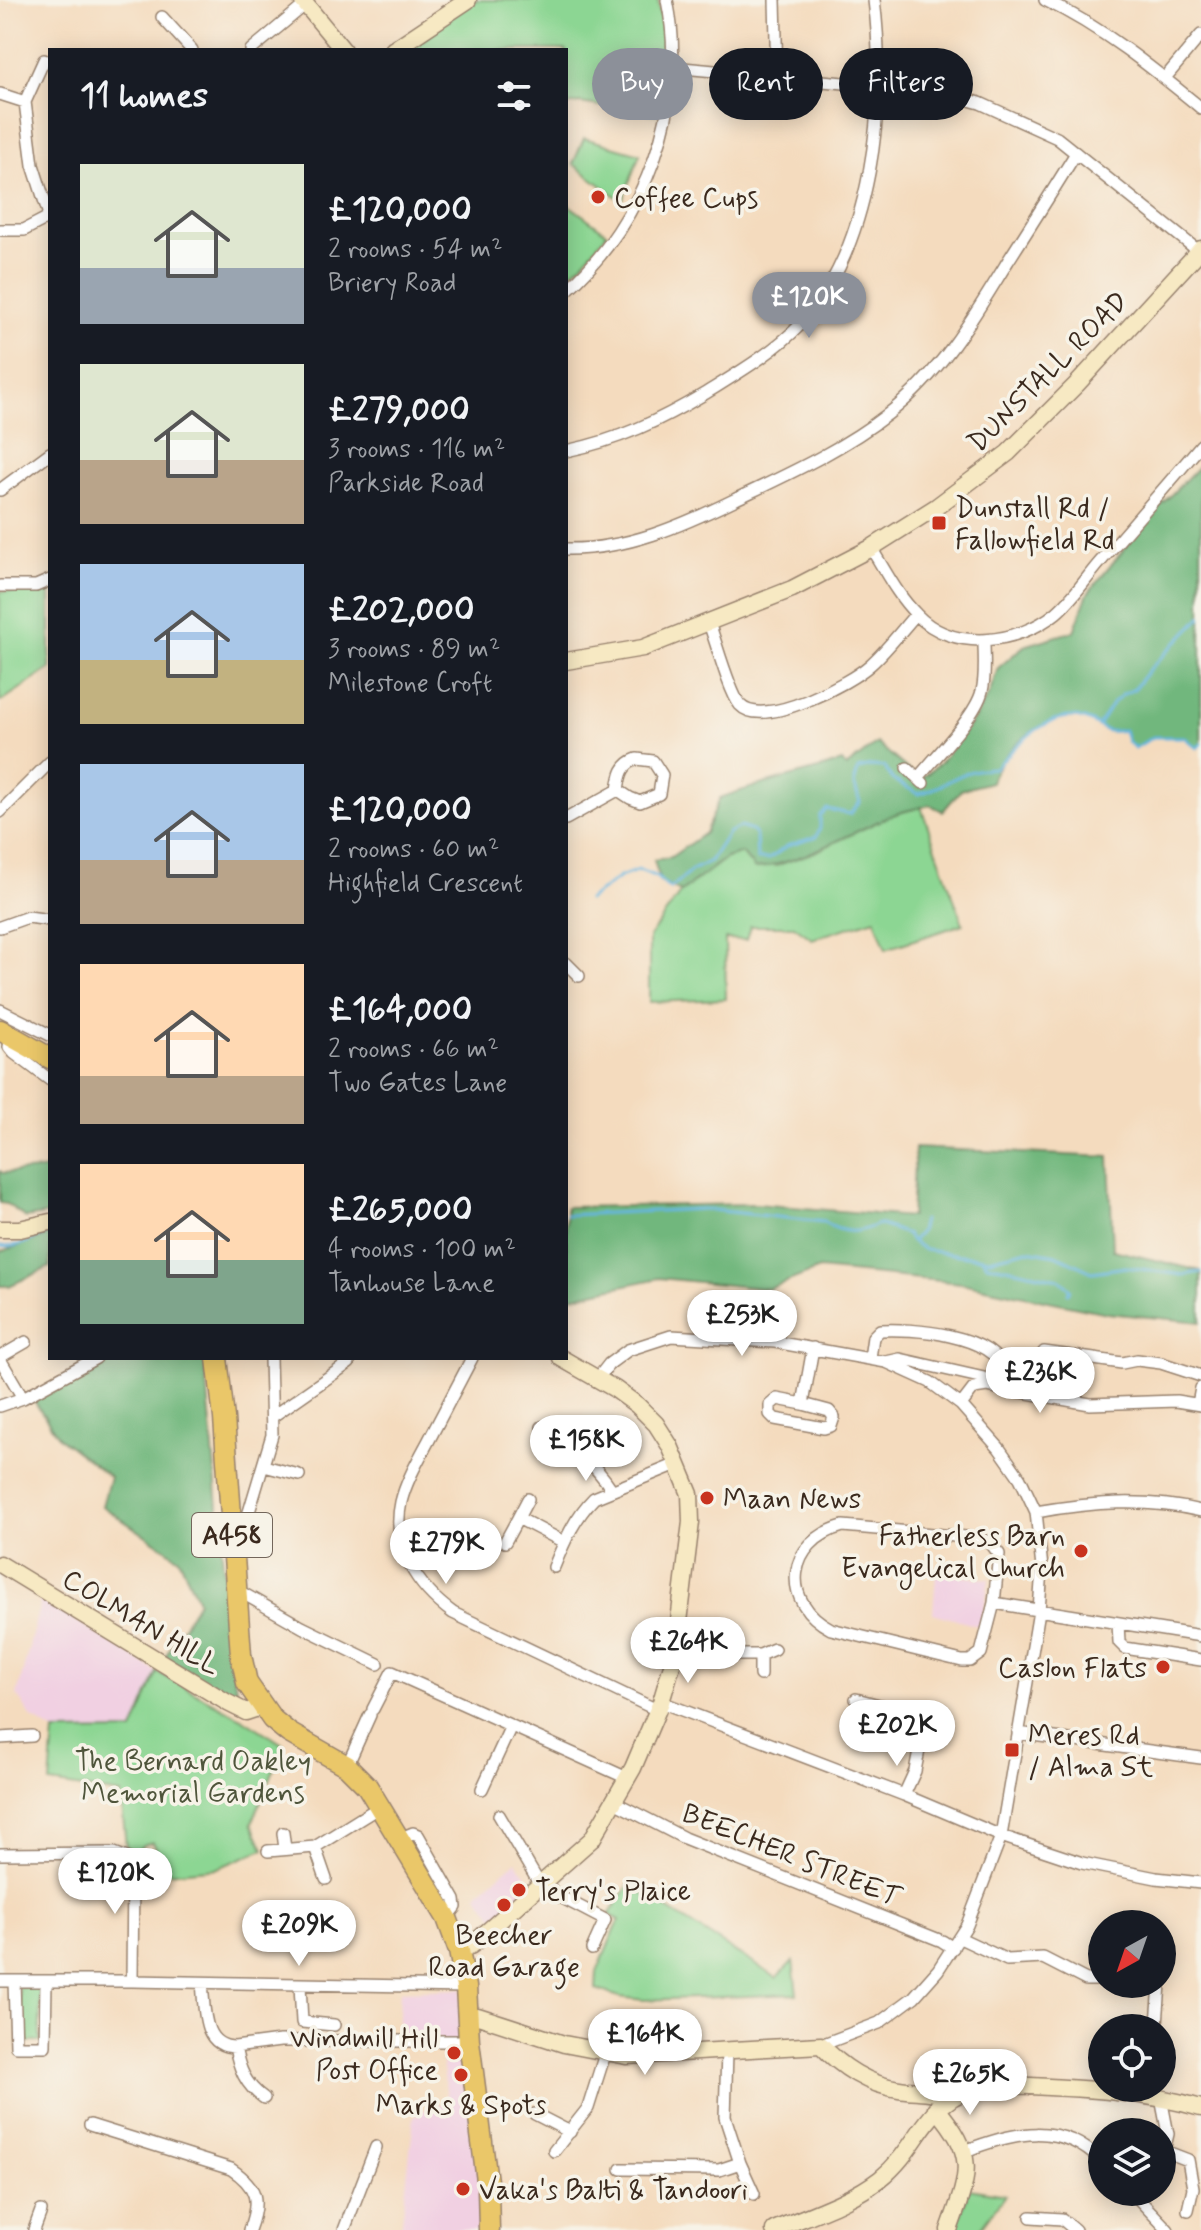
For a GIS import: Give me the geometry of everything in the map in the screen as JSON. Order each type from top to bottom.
[{"type":"highway","points":[[5,1032],[48,1057]]},
{"type":"highway","name":"A458","points":[[217,1360],[241,1655],[247,1683],[261,1707],[289,1733],[347,1766],[367,1786],[447,1918],[459,1951],[466,1987],[469,2041],[488,2189],[489,2230]]},
{"type":"street","points":[[396,48],[468,0]]},
{"type":"street","points":[[667,0],[672,48]]},
{"type":"street","points":[[775,0],[776,48]]},
{"type":"street","points":[[874,0],[878,48]]},
{"type":"street","points":[[1045,0],[1120,42],[1201,108]]},
{"type":"street","points":[[253,48],[304,2],[341,48]]},
{"type":"street","points":[[162,17],[190,48]]},
{"type":"street","points":[[1165,78],[1201,35]]},
{"type":"street","points":[[44,60],[25,102],[33,165],[48,212]]},
{"type":"street","points":[[0,94],[25,102]]},
{"type":"street","points":[[973,101],[1042,129],[1200,251]]},
{"type":"street","points":[[568,289],[605,250],[643,185],[660,142],[665,120]]},
{"type":"street","points":[[568,450],[628,435],[672,413],[771,349],[809,315],[831,283],[864,196],[874,154],[876,120]]},
{"type":"street","points":[[568,549],[622,544],[698,518],[815,460],[892,411],[959,341],[1076,153]]},
{"type":"street","points":[[0,230],[24,230],[48,219]]},
{"type":"street","name":"DUNSTALL ROAD","points":[[568,661],[643,648],[792,589],[871,548],[936,507],[1008,453],[1077,384],[1200,251]]},
{"type":"street","points":[[871,548],[895,589],[916,614],[944,633],[984,641],[1016,635],[1058,612],[1201,445]]},
{"type":"street","points":[[0,490],[48,454]]},
{"type":"street","points":[[0,586],[36,586],[48,581]]},
{"type":"street","points":[[709,623],[740,705],[754,713],[764,713],[827,691],[856,675],[889,646],[916,614]]},
{"type":"street","points":[[907,768],[921,780],[972,712],[981,696],[984,641]]},
{"type":"street","points":[[630,761],[653,761],[662,775],[659,794],[648,800],[640,802],[618,790],[620,774],[630,761]]},
{"type":"street","points":[[0,812],[48,764]]},
{"type":"street","points":[[568,818],[618,790]]},
{"type":"street","points":[[0,927],[28,917],[48,920]]},
{"type":"street","points":[[568,965],[579,976]]},
{"type":"street","points":[[0,1010],[48,1034]]},
{"type":"street","points":[[5,1032],[14,1053],[48,1078]]},
{"type":"street","points":[[0,1229],[20,1229],[48,1222]]},
{"type":"street","points":[[870,1358],[873,1337],[880,1330],[940,1333],[979,1346],[997,1359],[1003,1371],[993,1387]]},
{"type":"street","points":[[469,2016],[478,2016],[605,2054],[640,2057],[821,2045],[879,2023],[914,1997],[956,1943],[1001,1836],[1039,1611],[1042,1568],[1036,1512],[1020,1478],[990,1437],[961,1405],[930,1382],[886,1362],[775,1342],[671,1336],[628,1350],[609,1364],[598,1378]]},
{"type":"street","points":[[23,1398],[0,1358],[26,1342]]},
{"type":"street","points":[[803,1404],[813,1348]]},
{"type":"street","points":[[1044,1352],[1122,1363],[1137,1360],[1161,1363],[1201,1376]]},
{"type":"street","points":[[886,1362],[900,1359],[984,1378],[993,1387]]},
{"type":"street","points":[[0,1406],[23,1398],[92,1360]]},
{"type":"street","points":[[233,1543],[243,1532],[272,1435],[270,1360]]},
{"type":"street","points":[[471,1360],[414,1469],[401,1502],[401,1544],[407,1560],[430,1595],[453,1613],[659,1706],[904,1795],[1001,1836],[1096,1867],[1201,1883]]},
{"type":"street","points":[[459,1951],[472,1945],[592,1839],[627,1778],[659,1706],[675,1655],[690,1494],[656,1424],[637,1405],[565,1360]]},
{"type":"street","points":[[273,1416],[349,1363]]},
{"type":"street","points":[[961,1405],[974,1388],[993,1387],[1090,1404],[1176,1401],[1200,1404],[1201,1388]]},
{"type":"street","points":[[777,1399],[803,1404],[829,1411],[834,1417],[831,1426],[824,1428],[775,1419],[770,1414],[770,1405],[777,1399]]},
{"type":"street","points":[[542,1427],[585,1457],[598,1469],[612,1490]]},
{"type":"street","points":[[554,1567],[564,1542],[584,1508],[594,1498],[677,1464]]},
{"type":"street","points":[[264,1466],[299,1475]]},
{"type":"street","points":[[505,1542],[528,1499]]},
{"type":"street","points":[[1036,1512],[1077,1505],[1139,1502],[1201,1511]]},
{"type":"street","points":[[518,1518],[564,1542]]},
{"type":"street","points":[[843,1526],[977,1538],[990,1542],[999,1554],[994,1603],[981,1653],[970,1661],[962,1661],[831,1629],[810,1616],[800,1600],[796,1572],[811,1544],[829,1530],[843,1526]]},
{"type":"street","name":"COLMAN HILL","points":[[1,1566],[228,1703],[246,1712],[261,1707]]},
{"type":"street","points":[[237,1590],[302,1627],[378,1664]]},
{"type":"street","points":[[994,1603],[1201,1636]]},
{"type":"street","points":[[1118,1623],[1119,1642],[1125,1648],[1201,1660]]},
{"type":"street","points":[[675,1655],[760,1655],[774,1649]]},
{"type":"street","points":[[760,1655],[760,1675]]},
{"type":"street","points":[[347,1766],[392,1672],[627,1778]]},
{"type":"street","points":[[856,1699],[919,1710],[917,1738],[920,1745],[915,1771],[904,1795]]},
{"type":"street","points":[[482,1789],[511,1726]]},
{"type":"street","points":[[1018,1733],[1201,1758]]},
{"type":"street","points":[[0,1738],[32,1736]]},
{"type":"street","name":"BEECHER STREET","points":[[614,1802],[684,1838],[928,1935],[1007,1960],[1043,1958],[1088,1980]]},
{"type":"street","points":[[268,1851],[315,1847],[381,1806]]},
{"type":"street","points":[[499,1815],[528,1866],[543,1885],[605,1920],[592,1949]]},
{"type":"street","points":[[283,1833],[285,1849]]},
{"type":"street","points":[[315,1847],[326,1879]]},
{"type":"street","points":[[0,1854],[114,1853],[127,1858],[133,1872],[132,1981]]},
{"type":"street","points":[[0,1981],[466,1987]]},
{"type":"street","points":[[14,1981],[16,2046],[45,2046],[46,1981]]},
{"type":"street","points":[[202,1983],[207,2030],[215,2041],[226,2046],[280,2041],[469,2041]]},
{"type":"street","points":[[300,1985],[302,2022],[334,2025]]},
{"type":"street","points":[[821,2045],[834,2059],[865,2078],[898,2089],[934,2091],[943,2103],[965,2151],[966,2168],[962,2194],[949,2230]]},
{"type":"street","points":[[235,2047],[239,2068],[246,2081],[264,2098]]},
{"type":"street","points":[[727,2052],[725,2117],[754,2194]]},
{"type":"street","points":[[554,2151],[588,2108],[605,2054]]},
{"type":"street","points":[[774,2230],[841,2201],[882,2178],[943,2103],[971,2088],[989,2084],[1088,2092]]},
{"type":"street","points":[[1176,2102],[1201,2108]]},
{"type":"street","points":[[535,2114],[570,2132]]},
{"type":"street","points":[[90,2125],[231,2169],[246,2180],[254,2194],[256,2212],[249,2230]]},
{"type":"street","points":[[965,2151],[1023,2133],[1046,2134],[1084,2144],[1088,2148]]},
{"type":"street","points":[[344,2230],[376,2147]]},
{"type":"street","points":[[1176,2155],[1188,2160],[1193,2188],[1188,2210]]},
{"type":"street","points":[[621,2169],[719,2170],[740,2163]]},
{"type":"street","points":[[1145,2206],[1168,2230]]},
{"type":"street","points":[[34,2230],[41,2211]]},
{"type":"street","points":[[1031,2217],[1062,2219],[1075,2230]]},
{"type":"shaded area","points":[[936,1574],[989,1579],[981,1627],[933,1613]]},
{"type":"shaded area","points":[[41,1599],[157,1672],[133,1731],[54,1732],[32,1718],[17,1695]]},
{"type":"shaded area","points":[[516,1861],[535,1886],[495,1918],[477,1894]]},
{"type":"shaded area","points":[[462,1989],[480,2230],[401,2230],[414,2116],[433,2105],[448,2104],[439,2039],[398,2037],[400,1991]]},
{"type":"green space","points":[[476,0],[658,0],[665,48],[592,48],[592,105],[568,105],[568,48],[403,48]]},
{"type":"green space","points":[[584,138],[640,154],[622,201],[573,164]]},
{"type":"green space","points":[[568,204],[607,233],[583,263],[568,275]]},
{"type":"green space","points":[[1201,464],[1201,744],[1197,748],[1184,737],[1153,737],[1135,748],[1127,741],[1124,730],[1106,730],[1084,719],[1070,717],[1056,720],[1042,726],[1015,746],[996,770],[991,782],[961,790],[943,811],[930,805],[898,813],[807,854],[755,869],[742,853],[726,858],[681,892],[660,882],[654,860],[671,857],[705,833],[720,798],[842,762],[846,767],[877,743],[920,780],[940,763],[974,719],[989,694],[998,668],[1024,646],[1074,631],[1088,593],[1159,507]]},
{"type":"green space","points":[[48,586],[48,670],[0,702],[0,591],[28,592]]},
{"type":"green space","points":[[921,807],[963,924],[886,949],[875,919],[812,939],[794,926],[750,926],[746,940],[725,939],[726,999],[649,1002],[649,937],[681,892],[726,858],[742,853],[776,866],[817,851],[891,815]]},
{"type":"green space","points":[[915,1148],[1109,1157],[1113,1250],[1201,1271],[1201,1322],[1107,1313],[961,1283],[819,1269],[768,1289],[659,1278],[568,1296],[568,1207],[756,1204],[911,1217]]},
{"type":"green space","points":[[48,1169],[48,1214],[26,1218],[7,1204],[0,1203],[0,1171]]},
{"type":"green space","points":[[48,1236],[48,1268],[9,1286],[0,1286],[0,1252]]},
{"type":"green space","points":[[102,1360],[205,1360],[231,1657],[237,1694],[228,1696],[165,1657],[198,1601],[179,1558],[102,1506],[110,1477],[59,1438],[33,1399]]},
{"type":"green space","name":"The Bernard Oakley Memorial Gardens","points":[[157,1672],[284,1745],[252,1823],[264,1849],[218,1868],[167,1873],[153,1842],[143,1845],[136,1853],[126,1847],[121,1794],[50,1783],[54,1732],[133,1731]]},
{"type":"green space","points":[[629,1885],[777,1978],[793,1961],[797,1994],[643,2000],[619,1997],[596,1989],[597,1972],[619,1920],[609,1915]]},
{"type":"green space","points":[[19,1987],[40,1987],[40,2042],[19,2042]]},
{"type":"green space","points":[[969,2189],[1005,2195],[979,2230],[956,2229]]},
{"type":"waterway","points":[[1098,726],[1112,704],[1134,689],[1201,617]]},
{"type":"waterway","points":[[588,900],[620,877],[639,870],[655,876],[670,889],[692,870],[710,861],[729,832],[740,827],[756,836],[757,859],[769,859],[787,846],[816,837],[820,816],[827,809],[850,814],[860,802],[854,784],[858,769],[884,767],[893,780],[919,794],[963,774],[995,768],[1034,731],[1058,719],[1071,717],[1090,721],[1106,730],[1124,730],[1127,741],[1135,748],[1153,737],[1184,737],[1197,748],[1201,744]]},
{"type":"waterway","points":[[568,1215],[703,1209],[824,1222],[851,1231],[878,1224],[907,1234],[911,1241],[925,1250],[989,1259],[1028,1250],[1056,1255],[1092,1272],[1126,1267],[1183,1275],[1201,1272]]},
{"type":"waterway","points":[[912,1241],[920,1232],[923,1220]]},
{"type":"waterway","points":[[0,1246],[19,1244],[48,1233]]},
{"type":"waterway","points":[[983,1259],[987,1264],[1059,1279],[1070,1289],[1068,1293]]},
{"type":"place","name":"Coffee Cups","points":[[598,197]]},
{"type":"place","name":"Dunstall Rd / Fallowfield Rd","points":[[939,523]]},
{"type":"place","name":"Maan News","points":[[707,1498]]},
{"type":"place","name":"Fatherless Barn Evangelical Church","points":[[1081,1551]]},
{"type":"place","name":"Caslon Flats","points":[[1163,1667]]},
{"type":"place","name":"Meres Rd / Alma St","points":[[1012,1750]]},
{"type":"place","name":"Terry's Plaice","points":[[519,1890]]},
{"type":"place","name":"Beecher Road Garage","points":[[504,1905]]},
{"type":"place","name":"Windmill Hill Post Office","points":[[454,2053]]},
{"type":"place","name":"Marks & Spots","points":[[461,2075]]},
{"type":"place","name":"Vaka's Balti & Tandoori","points":[[463,2189]]}]
